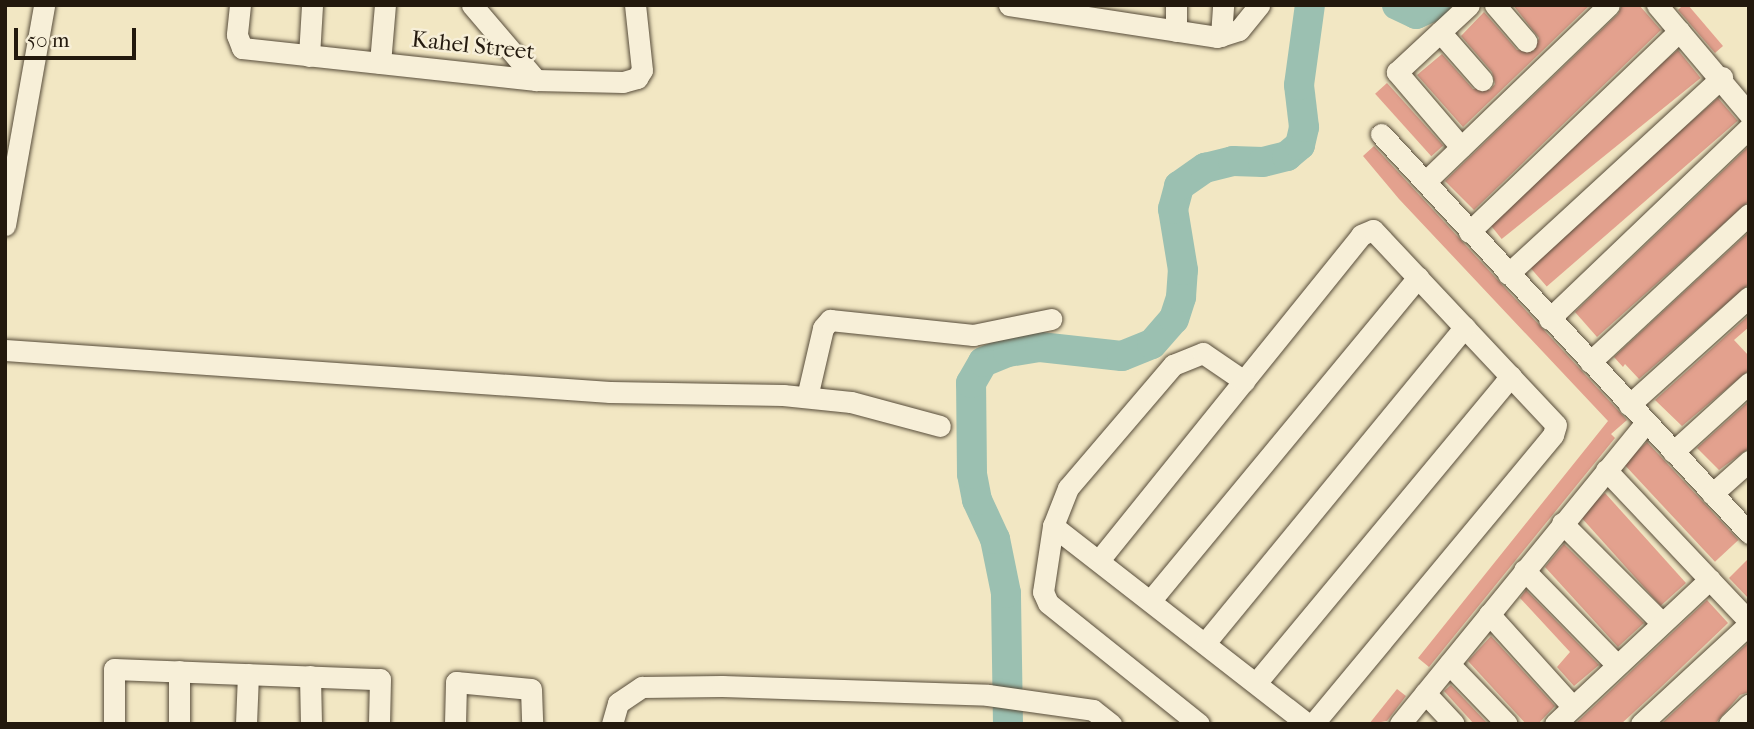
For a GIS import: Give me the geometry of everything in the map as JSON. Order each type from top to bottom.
[{"type":"street","points":[[5,225],[44,5]]},
{"type":"street","name":"Kahel Street","points":[[240,5],[237,35],[242,48],[536,80],[637,78],[642,66],[635,5]]},
{"type":"street","points":[[309,56],[312,5]]},
{"type":"street","points":[[380,63],[385,5]]},
{"type":"street","points":[[471,5],[536,80]]},
{"type":"street","points":[[1009,5],[1126,14],[1175,31],[1230,33],[1259,5]]},
{"type":"street","points":[[1175,31],[1176,5]]},
{"type":"street","points":[[1223,5],[1230,33]]},
{"type":"street","points":[[1461,147],[1397,72],[1469,5]]},
{"type":"street","points":[[1495,5],[1526,41]]},
{"type":"street","points":[[1424,182],[1609,5]]},
{"type":"street","points":[[1657,5],[1722,77],[1749,114]]},
{"type":"street","points":[[1469,232],[1679,31]]},
{"type":"street","points":[[1440,32],[1482,80]]},
{"type":"street","points":[[1508,274],[1722,77]]},
{"type":"street","points":[[1549,319],[1749,128]]},
{"type":"street","points":[[1381,134],[1749,533]]},
{"type":"street","points":[[1590,362],[1749,214]]},
{"type":"street","points":[[1100,559],[1361,235],[1373,230],[1550,415],[1556,425],[1553,435],[1313,724]]},
{"type":"street","points":[[1151,600],[1418,277]]},
{"type":"street","points":[[1629,405],[1749,297]]},
{"type":"street","points":[[807,397],[824,328],[830,320],[973,335],[1051,319]]},
{"type":"street","points":[[1205,643],[1465,327]]},
{"type":"street","points":[[5,350],[610,392],[710,391],[807,397],[851,402],[940,426]]},
{"type":"street","points":[[1199,724],[1048,603],[1043,592],[1053,526],[1068,488],[1173,365],[1203,353],[1244,381]]},
{"type":"street","points":[[1256,683],[1511,376]]},
{"type":"street","points":[[1673,452],[1749,383]]},
{"type":"street","points":[[1400,724],[1646,422]]},
{"type":"street","points":[[1712,494],[1749,461]]},
{"type":"street","points":[[1606,470],[1749,622],[1641,724]]},
{"type":"street","points":[[1562,523],[1662,623]]},
{"type":"street","points":[[1053,526],[1100,559],[1307,724]]},
{"type":"street","points":[[1524,570],[1617,665]]},
{"type":"street","points":[[1555,724],[1710,579]]},
{"type":"street","points":[[1489,614],[1573,707]]},
{"type":"street","points":[[1449,664],[1507,724]]},
{"type":"street","points":[[114,724],[114,669],[380,679],[379,724]]},
{"type":"street","points":[[178,671],[178,724]]},
{"type":"street","points":[[246,724],[248,674]]},
{"type":"street","points":[[310,676],[311,724]]},
{"type":"street","points":[[455,724],[456,682],[531,689],[532,724]]},
{"type":"street","points":[[612,724],[618,703],[642,687],[988,695],[1093,709],[1111,724]]},
{"type":"street","points":[[1426,693],[1454,724]]},
{"type":"street","points":[[1729,724],[1749,705]]},
{"type":"building","points":[[1513,5],[1590,5],[1463,127],[1417,75],[1442,54],[1473,89],[1490,90],[1495,84],[1492,72],[1461,36],[1484,12],[1517,50],[1534,51],[1539,38]]},
{"type":"building","points":[[1622,5],[1639,5],[1661,30],[1474,210],[1445,181],[1618,14]]},
{"type":"building","points":[[1683,5],[1688,5],[1723,46],[1715,53],[1678,10]]},
{"type":"building","points":[[1678,50],[1701,78],[1502,239],[1479,211]]},
{"type":"building","points":[[1387,83],[1443,145],[1431,156],[1375,94]]},
{"type":"building","points":[[1718,98],[1738,121],[1547,287],[1527,264]]},
{"type":"building","points":[[1374,146],[1627,420],[1611,434],[1615,438],[1429,667],[1418,658],[1608,421],[1399,199],[1363,156]]},
{"type":"building","points":[[1749,146],[1749,201],[1597,337],[1575,312]]},
{"type":"building","points":[[1749,232],[1749,284],[1639,379],[1625,364],[1623,367],[1614,357]]},
{"type":"building","points":[[1749,315],[1749,327],[1734,340],[1749,356],[1749,370],[1682,426],[1655,400]]},
{"type":"building","points":[[1749,401],[1749,448],[1719,470],[1697,448]]},
{"type":"building","points":[[1647,442],[1738,540],[1715,562],[1624,464]]},
{"type":"building","points":[[1605,493],[1686,583],[1661,606],[1580,516]]},
{"type":"building","points":[[1564,544],[1644,623],[1618,647],[1545,567]]},
{"type":"building","points":[[1749,558],[1749,599],[1729,578]]},
{"type":"building","points":[[1526,590],[1599,665],[1574,686],[1557,667],[1570,652],[1520,598]]},
{"type":"building","points":[[1707,600],[1728,623],[1658,690],[1621,724],[1575,724]]},
{"type":"building","points":[[1491,636],[1555,706],[1538,724],[1526,724],[1468,661]]},
{"type":"building","points":[[1749,642],[1749,692],[1740,695],[1715,724],[1661,724]]},
{"type":"building","points":[[1451,685],[1488,724],[1474,724],[1444,691]]},
{"type":"building","points":[[1397,689],[1406,696],[1387,721],[1369,724]]},
{"type":"waterway","points":[[1008,724],[1006,593],[995,539],[977,500],[972,474],[971,383],[983,362],[1008,352],[1040,347],[1122,356],[1152,344],[1174,319],[1181,297],[1183,270],[1173,209],[1179,186],[1205,168],[1233,161],[1263,162],[1287,156],[1300,145],[1304,127],[1299,85],[1310,5]]},
{"type":"waterway","points":[[1397,5],[1416,14],[1436,5]]}]
